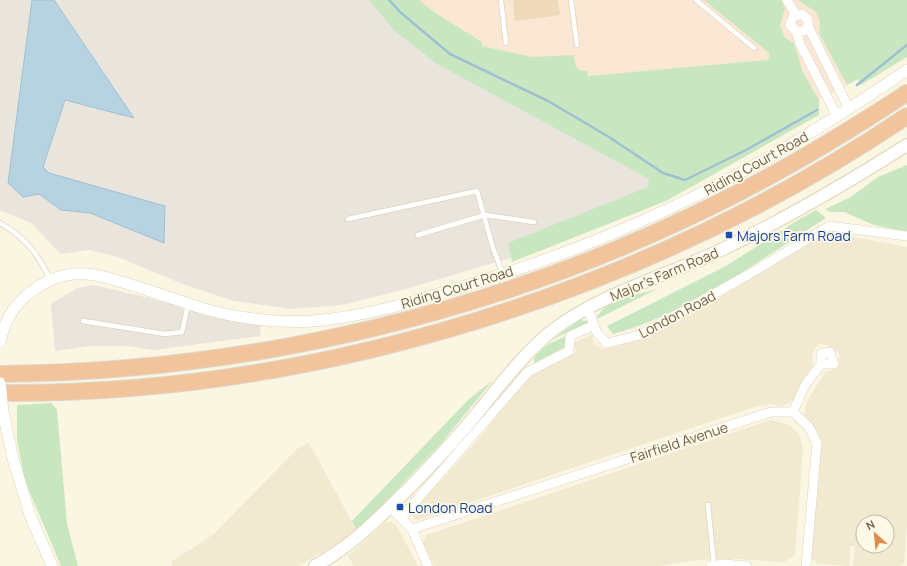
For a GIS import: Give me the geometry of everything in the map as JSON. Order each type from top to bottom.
[{"type":"highway","points":[[0,374],[118,370],[255,352],[387,325],[490,295],[608,252],[726,199],[815,151],[907,93]]},
{"type":"highway","points":[[0,393],[115,389],[228,376],[350,354],[475,321],[614,272],[707,230],[802,181],[907,116]]},
{"type":"main road","name":"Major's Farm Road","points":[[588,309],[606,299],[722,250],[790,215],[853,179],[907,145]]},
{"type":"main road","points":[[315,566],[349,545],[390,507],[456,438],[524,356],[554,330],[588,309]]},
{"type":"street","points":[[787,0],[796,15]]},
{"type":"street","points":[[837,116],[800,44],[796,32],[790,25],[791,19],[796,15],[804,16],[808,20],[808,26],[849,109]]},
{"type":"street","points":[[796,32],[804,31],[808,26]]},
{"type":"street","name":"Riding Court Road","points":[[0,342],[5,326],[16,307],[36,287],[50,280],[81,273],[97,274],[188,304],[232,316],[285,322],[349,316],[384,309],[503,274],[620,230],[678,204],[743,172],[849,109],[907,70]]},
{"type":"street","name":"London Road","points":[[588,309],[597,333],[607,343],[640,335],[748,275],[829,226],[907,236]]},
{"type":"street","points":[[401,518],[528,372],[569,351],[570,336],[594,325]]},
{"type":"street","points":[[806,566],[817,443],[809,426],[793,412],[805,384],[821,364]]},
{"type":"street","points":[[0,383],[3,412],[13,459],[30,515],[52,566]]},
{"type":"street","name":"Fairfield Avenue","points":[[412,529],[771,412],[793,412]]},
{"type":"street","points":[[390,507],[412,529],[428,566]]},
{"type":"street","points":[[711,566],[724,564],[747,566]]},
{"type":"lane","points":[[501,0],[506,43]]},
{"type":"lane","points":[[571,0],[577,45]]},
{"type":"lane","points":[[696,0],[754,48]]},
{"type":"lane","points":[[348,219],[477,191],[485,215],[493,248],[503,274]]},
{"type":"lane","points":[[418,235],[485,215],[534,222]]},
{"type":"lane","points":[[0,223],[28,243],[38,257],[50,280]]},
{"type":"lane","points":[[83,321],[165,334],[182,332],[188,304]]},
{"type":"lane","points":[[708,505],[714,566]]},
{"type":"shaded area","points":[[0,0],[389,0],[663,173],[662,194],[517,256],[406,289],[342,305],[291,309],[234,301],[180,283],[118,257],[89,250],[61,254],[31,223],[0,210]]},
{"type":"shaded area","points":[[408,0],[830,0],[858,79],[819,100],[803,72],[660,142],[485,58]]},
{"type":"shaded area","points":[[814,234],[847,239],[848,236],[907,247],[907,525],[904,562],[900,566],[853,566],[855,546],[850,546],[850,566],[818,564],[810,557],[818,449],[804,419],[806,403],[825,372],[835,369],[840,355],[838,352],[822,343],[817,345],[812,355],[813,368],[794,400],[782,407],[771,404],[754,407],[418,520],[414,519],[412,509],[443,478],[482,435],[523,382],[537,372],[576,352],[574,343],[592,334],[594,345],[604,349],[619,346],[690,314],[738,286]]},
{"type":"shaded area","points":[[94,285],[193,310],[261,324],[260,336],[154,350],[128,346],[89,346],[55,351],[51,304],[77,288]]},
{"type":"shaded area","points":[[771,420],[789,425],[799,434],[803,448],[795,555],[784,562],[738,559],[698,560],[660,566],[435,566],[423,543],[426,535]]},
{"type":"shaded area","points":[[309,443],[357,531],[348,538],[298,566],[172,566],[171,562],[214,534],[297,449]]},
{"type":"shaded area","points":[[392,522],[397,526],[418,566],[354,566],[348,556],[385,523]]},
{"type":"green space","points":[[369,0],[419,0],[437,14],[482,42],[482,46],[532,57],[574,55],[576,66],[579,70],[587,71],[588,76],[768,60],[770,54],[704,0],[781,0],[785,9],[780,25],[785,38],[794,43],[803,72],[819,100],[819,115],[666,201],[512,262],[508,243],[648,187],[649,179],[437,64],[394,30]]},
{"type":"green space","points":[[798,0],[907,0],[907,57],[861,85],[858,79],[847,85],[819,33],[820,21],[816,12]]},
{"type":"green space","points":[[907,165],[907,232],[874,225],[844,212],[830,212],[825,209],[849,198],[878,177]]},
{"type":"green space","points":[[816,210],[826,218],[723,284],[696,299],[641,325],[613,334],[607,326],[726,266]]},
{"type":"green space","points":[[657,289],[597,319],[597,317],[608,305],[615,301]]},
{"type":"green space","points":[[580,320],[587,321],[588,323],[553,339]]},
{"type":"green space","points":[[568,335],[567,346],[534,363],[534,357],[547,345]]},
{"type":"green space","points":[[493,380],[439,446],[357,531],[352,521],[468,400]]},
{"type":"green space","points":[[52,403],[57,410],[67,523],[78,566],[61,566],[25,481],[17,440],[17,405]]},
{"type":"water","points":[[32,0],[54,0],[134,118],[65,100],[43,167],[49,173],[165,206],[164,243],[90,213],[61,210],[39,194],[23,197],[8,183]]},
{"type":"building","points":[[513,0],[558,0],[560,15],[515,21]]},
{"type":"waterway","points":[[389,0],[400,12],[450,54],[548,101],[609,137],[663,173],[685,180],[746,150],[817,110]]},
{"type":"waterway","points":[[857,85],[907,45]]},
{"type":"place","name":"Majors Farm Road","points":[[729,235]]},
{"type":"place","name":"London Road","points":[[400,507]]}]
